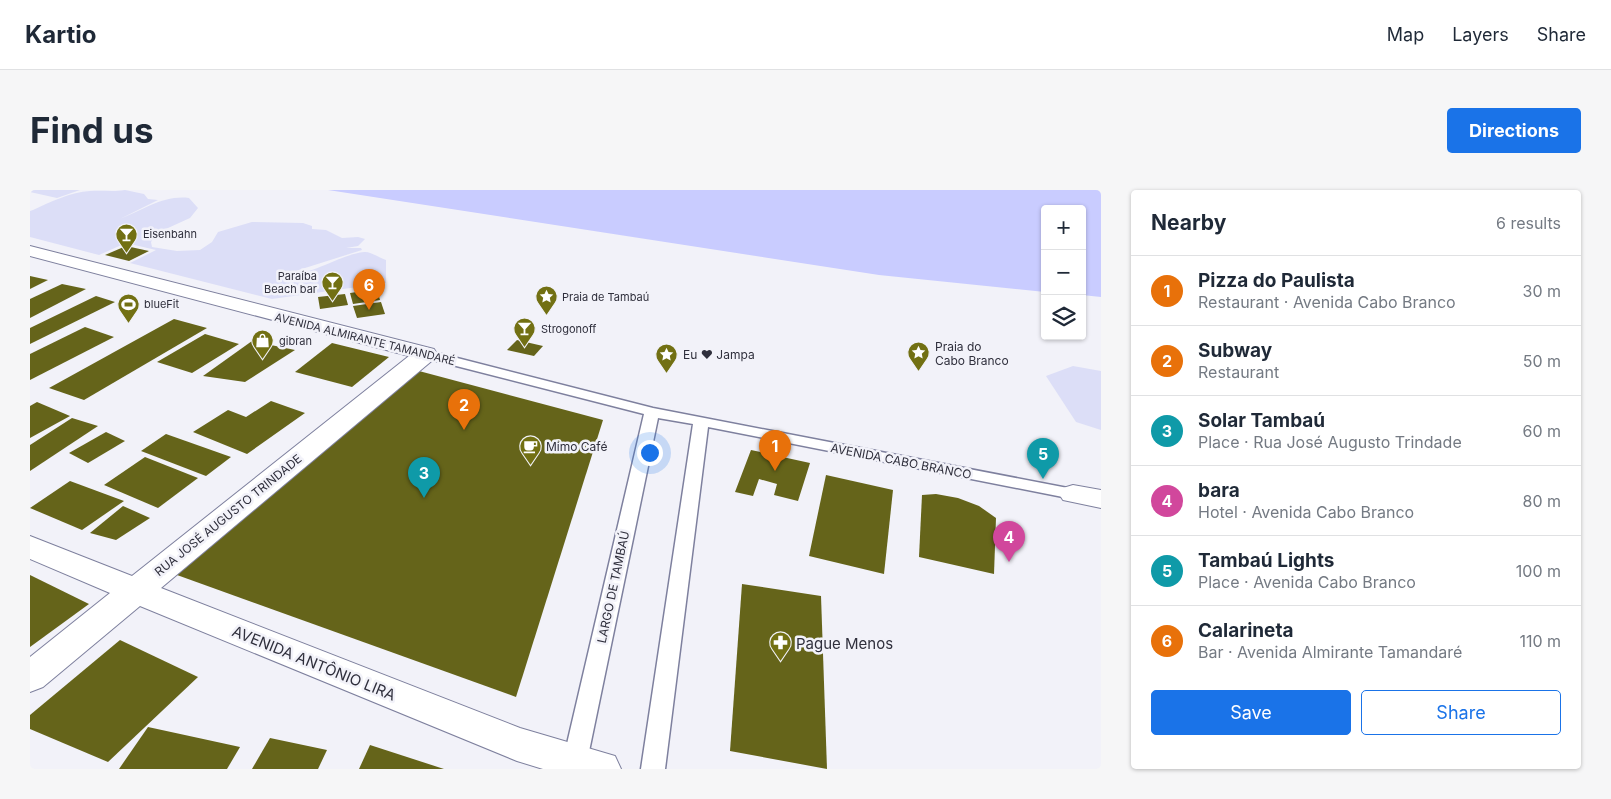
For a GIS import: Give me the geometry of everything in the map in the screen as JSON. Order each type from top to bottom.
[{"type":"main road","name":"AVENIDA ALMIRANTE TAMANDARÉ","points":[[30,251],[426,354]]},
{"type":"main road","name":"RUA JOSÉ AUGUSTO TRINDADE","points":[[30,677],[426,354]]},
{"type":"main road","name":"AVENIDA CABO BRANCO","points":[[1073,494],[1101,499]]},
{"type":"main road","name":"AVENIDA ANTÔNIO LIRA","points":[[30,547],[517,744],[583,766]]},
{"type":"street","name":"AVENIDA ALMIRANTE TAMANDARÉ","points":[[426,354],[652,412],[701,421]]},
{"type":"street","name":"LARGO DE TAMBAÚ","points":[[583,766],[652,412]]},
{"type":"street","name":"AVENIDA CABO BRANCO","points":[[701,421],[1073,494]]},
{"type":"street","points":[[653,769],[701,421]]},
{"type":"shaded area","points":[[30,190],[80,190],[57,198],[30,192]]},
{"type":"shaded area","points":[[125,190],[144,194],[148,199],[158,200],[120,219],[154,204],[171,199],[189,198],[198,208],[190,218],[157,233],[151,242],[152,247],[177,251],[200,250],[212,242],[218,232],[252,222],[303,223],[312,226],[312,229],[326,230],[342,238],[358,237],[365,239],[358,246],[346,248],[361,248],[362,250],[286,274],[304,273],[345,257],[366,252],[386,260],[386,283],[272,299],[130,263],[156,250],[126,243],[99,255],[30,237],[30,211],[75,193]]},
{"type":"shaded area","points":[[1073,366],[1101,371],[1101,430],[1076,422],[1046,376]]},
{"type":"water","points":[[328,190],[1101,190],[1101,297],[1086,295],[1086,205],[1041,205],[1041,292],[879,275]]},
{"type":"building","name":"Eisenbahn","points":[[126,246],[149,251],[129,261],[105,255]]},
{"type":"building","points":[[30,276],[48,280],[30,289]]},
{"type":"building","points":[[62,284],[86,289],[30,318],[30,299]]},
{"type":"building","points":[[377,289],[380,300],[353,304],[350,293]]},
{"type":"building","name":"Paraíba Beach bar","points":[[345,294],[348,305],[320,309],[318,297]]},
{"type":"building","points":[[96,296],[115,302],[30,344],[30,328]]},
{"type":"building","points":[[381,302],[385,314],[357,318],[353,306]]},
{"type":"building","points":[[174,319],[207,328],[84,400],[49,388]]},
{"type":"building","points":[[85,327],[114,337],[30,380],[30,354]]},
{"type":"building","points":[[205,334],[239,344],[192,373],[157,362]]},
{"type":"building","name":"Strogonoff","points":[[517,340],[543,346],[534,356],[507,350]]},
{"type":"building","points":[[252,341],[295,350],[245,382],[203,376]]},
{"type":"building","points":[[332,343],[389,357],[352,387],[295,372]]},
{"type":"building","points":[[419,371],[603,420],[516,697],[177,575]]},
{"type":"building","points":[[271,401],[305,413],[247,454],[193,432],[228,410],[246,417]]},
{"type":"building","points":[[37,402],[70,416],[30,438],[30,406]]},
{"type":"building","points":[[72,418],[98,426],[30,471],[30,445]]},
{"type":"building","points":[[106,432],[125,441],[88,463],[69,453]]},
{"type":"building","points":[[166,434],[231,457],[206,476],[141,451]]},
{"type":"building","points":[[751,450],[810,463],[798,501],[774,495],[777,484],[759,479],[753,496],[735,492]]},
{"type":"building","points":[[145,457],[198,478],[158,508],[104,485]]},
{"type":"building","points":[[826,475],[893,490],[884,574],[809,556]]},
{"type":"building","points":[[70,481],[124,501],[82,530],[30,508]]},
{"type":"building","points":[[936,494],[958,498],[979,506],[996,518],[994,574],[919,557],[922,495]]},
{"type":"building","points":[[123,506],[150,518],[116,540],[90,533]]},
{"type":"building","points":[[30,575],[89,604],[30,647]]},
{"type":"building","name":"Pague Menos","points":[[742,584],[821,596],[827,769],[730,751]]},
{"type":"building","points":[[120,640],[198,677],[108,762],[30,729],[30,715]]},
{"type":"building","points":[[148,727],[240,747],[227,769],[119,769]]},
{"type":"building","points":[[270,738],[327,750],[318,769],[252,769]]},
{"type":"building","points":[[370,745],[444,769],[359,769]]},
{"type":"place","name":"Eisenbahn","points":[[127,253]]},
{"type":"place","name":"Paraíba Beach bar","points":[[333,301]]},
{"type":"place","name":"Calarineta","points":[[369,310]]},
{"type":"place","name":"Praia de Tambaú","points":[[546,316]]},
{"type":"place","name":"blueFit","points":[[128,323]]},
{"type":"place","name":"Strogonoff","points":[[525,348]]},
{"type":"place","name":"gibran","points":[[263,360]]},
{"type":"place","name":"Praia do Cabo Branco","points":[[919,372]]},
{"type":"place","name":"Eu ♥ Jampa","points":[[667,373]]},
{"type":"place","name":"Subway","points":[[464,430]]},
{"type":"place","name":"Mimo Café","points":[[530,465]]},
{"type":"place","name":"Pizza do Paulista","points":[[775,471]]},
{"type":"place","name":"Tambaú Lights","points":[[1043,479]]},
{"type":"place","name":"Solar Tambaú","points":[[424,498]]},
{"type":"place","name":"bara","points":[[1009,562]]},
{"type":"place","name":"Pague Menos","points":[[780,662]]}]
